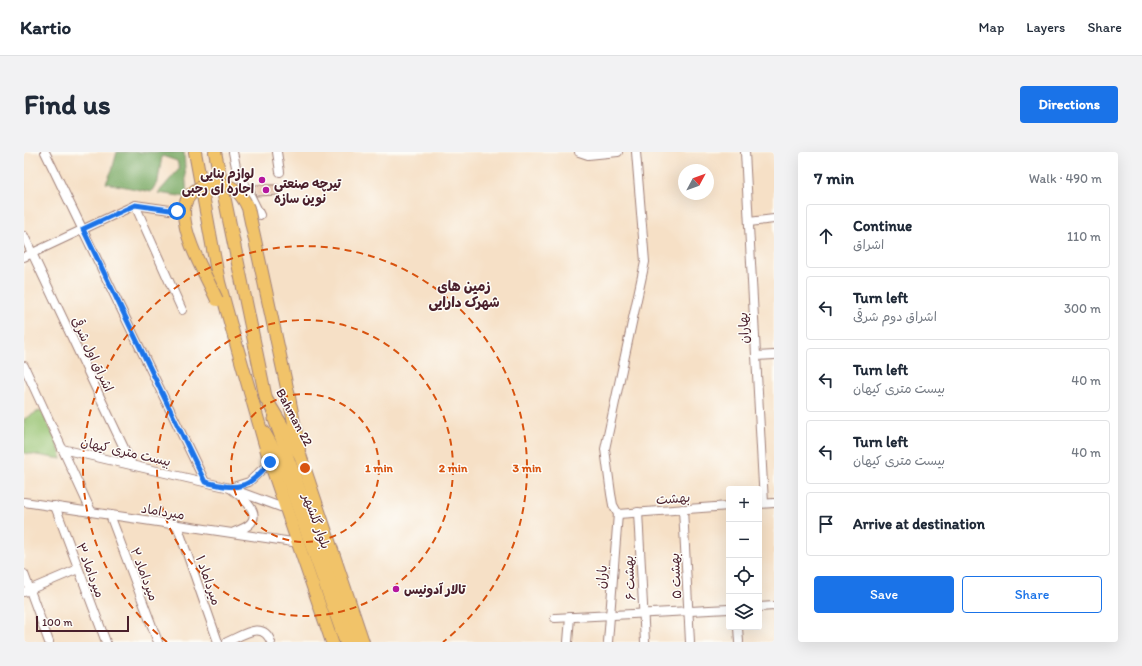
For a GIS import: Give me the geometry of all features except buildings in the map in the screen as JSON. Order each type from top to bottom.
[{"type":"highway","points":[[195,152],[219,282],[237,347],[260,425],[275,462],[286,509],[332,642]]},
{"type":"highway","name":"Bahman 22","points":[[215,152],[266,399],[302,462],[363,642]]},
{"type":"highway","points":[[237,347],[186,229],[184,211],[187,200],[193,192],[202,186],[212,183],[222,184],[234,189],[240,194],[248,208],[302,462]]},
{"type":"main road","points":[[266,399],[297,479],[356,642]]},
{"type":"main road","name":"بلوار گلشهر","points":[[275,462],[345,642]]},
{"type":"street","points":[[45,152],[205,482]]},
{"type":"street","points":[[233,152],[236,167],[260,215]]},
{"type":"street","points":[[276,152],[280,172]]},
{"type":"street","points":[[579,152],[588,155],[617,152]]},
{"type":"street","points":[[618,514],[613,505],[605,449],[645,262],[636,152]]},
{"type":"street","name":"بهاران","points":[[745,152],[756,356],[760,486]]},
{"type":"street","points":[[135,205],[182,310]]},
{"type":"street","points":[[24,258],[135,205],[177,211]]},
{"type":"street","points":[[749,222],[774,219]]},
{"type":"street","name":"اشراق اول شرقی","points":[[24,236],[132,465]]},
{"type":"street","points":[[756,356],[774,355]]},
{"type":"street","points":[[24,366],[91,511]]},
{"type":"street","name":"بیست متری کیهان","points":[[62,449],[230,488],[286,509]]},
{"type":"street","points":[[230,488],[249,482],[275,462]]},
{"type":"street","points":[[230,488],[247,501],[252,508],[253,517],[250,524],[244,530],[230,534]]},
{"type":"street","name":"میرداماد","points":[[24,502],[91,511],[230,534],[299,543]]},
{"type":"street","points":[[762,504],[774,503]]},
{"type":"street","name":"میرداماد ۳","points":[[55,506],[106,642]]},
{"type":"street","name":"بهشت","points":[[618,514],[726,506]]},
{"type":"street","name":"بهشت ۵","points":[[683,509],[690,642]]},
{"type":"street","name":"بهشت ۶","points":[[638,512],[645,642]]},
{"type":"street","name":"میرداماد ۲","points":[[110,514],[158,642]]},
{"type":"street","name":"باران","points":[[608,642],[618,514]]},
{"type":"street","name":"میرداماد ۱","points":[[177,525],[218,642]]},
{"type":"street","points":[[27,591],[78,569]]},
{"type":"street","points":[[24,574],[27,591],[49,642]]},
{"type":"street","points":[[762,607],[774,606]]},
{"type":"street","points":[[555,618],[726,609]]},
{"type":"street","points":[[568,642],[570,617]]},
{"type":"street","points":[[228,642],[256,630],[263,630],[268,634],[271,642]]},
{"type":"street","points":[[738,630],[739,642]]},
{"type":"green space","points":[[117,152],[184,152],[187,197],[158,193],[179,169],[177,161],[162,156],[158,181],[151,192],[106,183],[112,170]]},
{"type":"green space","points":[[41,410],[57,443],[62,459],[24,453],[24,419]]},
{"type":"place","name":"لوازم بنایی اجاره ای رجبی","points":[[262,180]]},
{"type":"place","name":"تیرچه صنعتی نوین سازه","points":[[266,190]]},
{"type":"place","name":"تالار آدونیس","points":[[396,589]]},
{"type":"district","name":"زمین های شهرک دارایی","points":[[464,294]]},
{"type":"route","points":[[177,211],[135,205],[83,229],[205,482],[230,488],[239,486],[249,482],[257,476],[270,462]]}]
